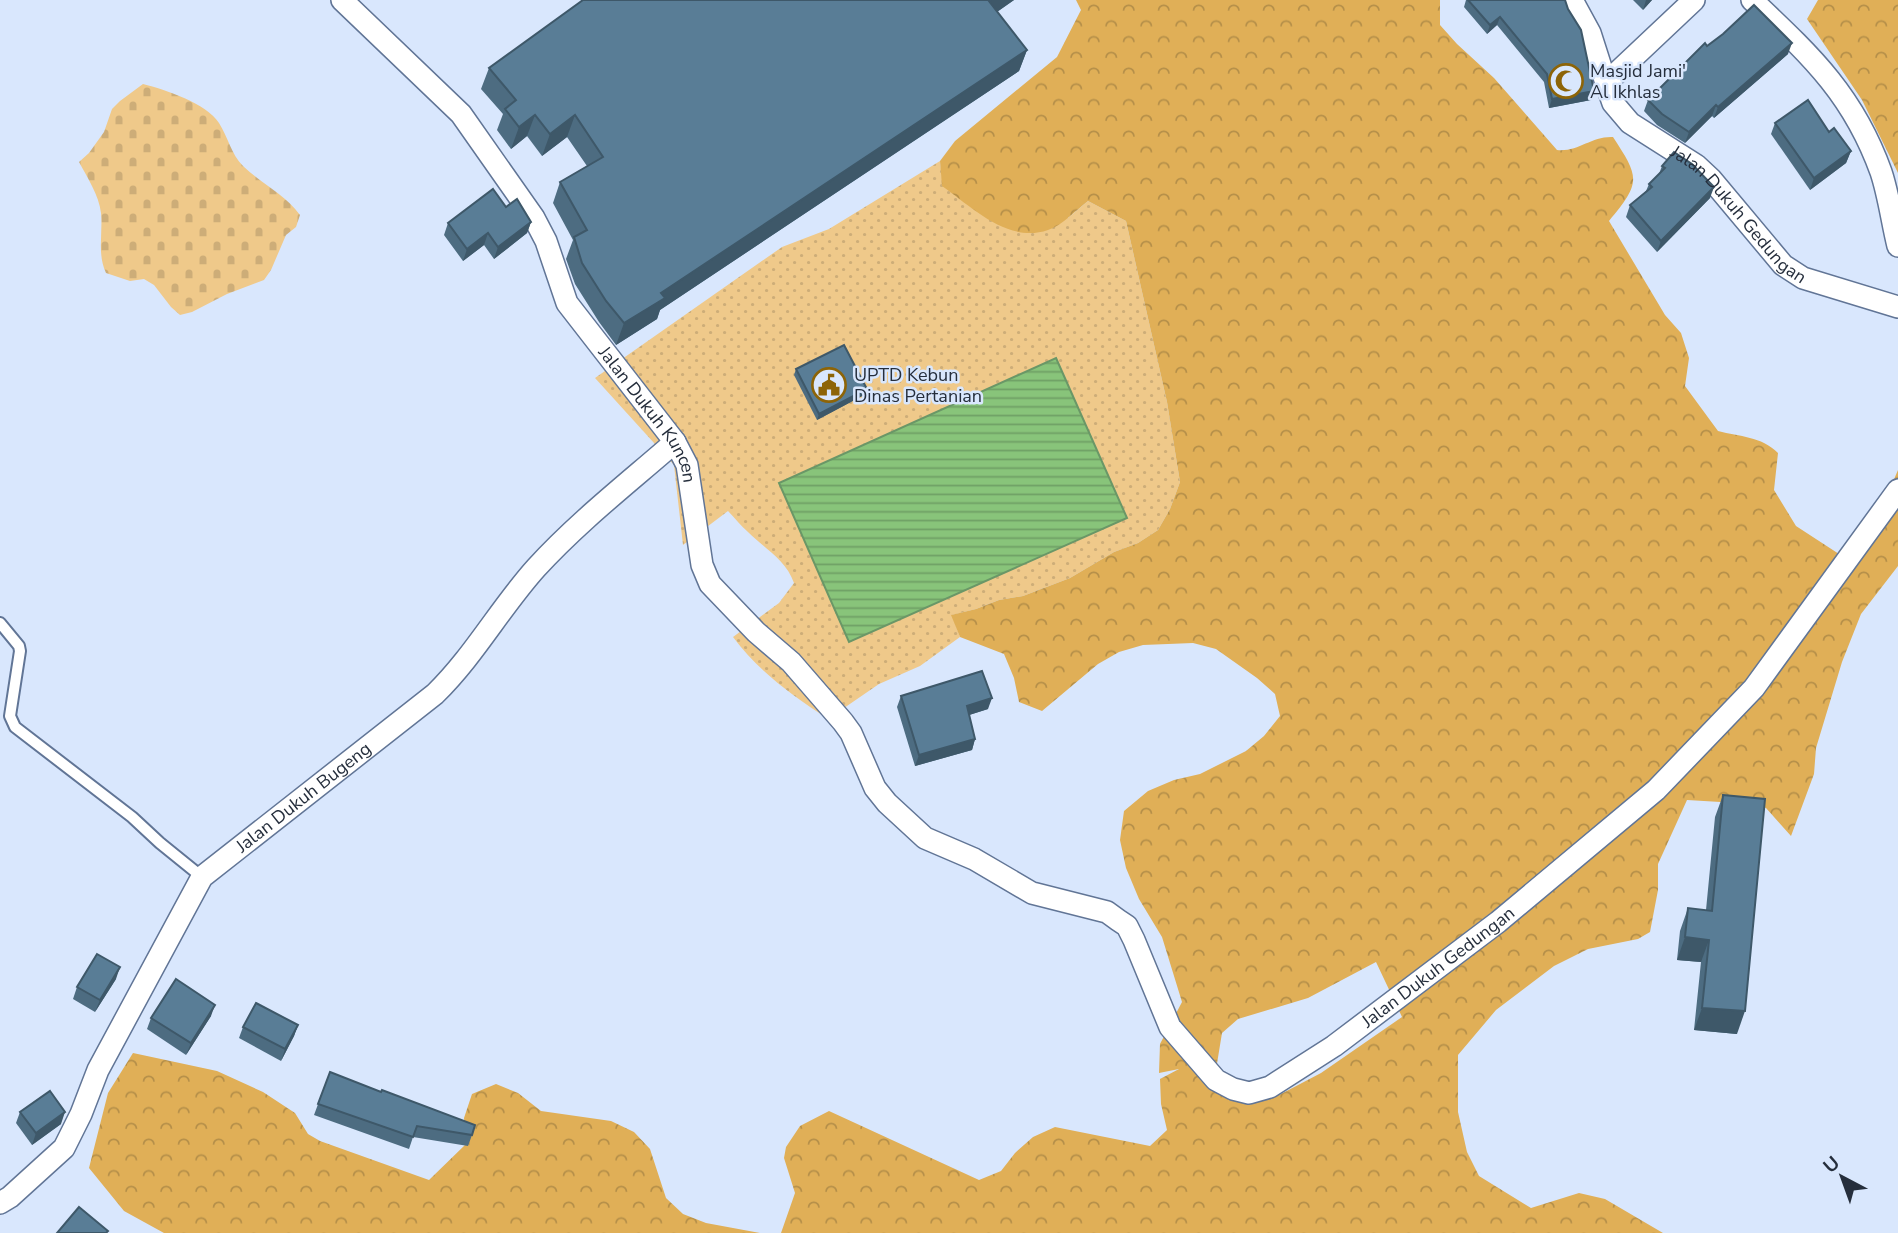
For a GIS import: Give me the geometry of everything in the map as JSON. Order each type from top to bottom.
[{"type":"street","name":"Jalan Dukuh Kuncen","points":[[342,0],[461,114],[534,218],[546,241],[567,303],[675,442],[687,465],[702,565],[710,584],[755,632],[791,662],[843,722],[851,733],[875,788],[901,818],[926,838]]},
{"type":"street","name":"Jalan Dukuh Gedungan","points":[[1572,0],[1590,33],[1612,103],[1630,123],[1696,164],[1783,265],[1803,278],[1898,307]]},
{"type":"street","points":[[1606,83],[1695,0]]},
{"type":"street","points":[[1752,0],[1822,70],[1856,116],[1882,175],[1898,246]]},
{"type":"street","name":"Jalan Dukuh Bugeng","points":[[0,1203],[64,1148],[98,1070],[202,877],[435,694],[455,675],[517,590],[538,566],[675,442]]},
{"type":"street","name":"Jalan Dukuh Gedungan","points":[[926,838],[974,859],[1032,893],[1107,912],[1126,926],[1170,1027],[1196,1059],[1216,1080],[1233,1089],[1249,1093],[1270,1087],[1334,1046],[1498,922],[1656,790],[1754,688],[1898,491]]},
{"type":"lane","points":[[0,623],[20,651],[10,716],[15,727],[132,817],[202,877]]},
{"type":"green space","points":[[1076,0],[1440,0],[1440,25],[1494,78],[1557,150],[1572,149],[1598,139],[1613,137],[1628,162],[1633,179],[1627,197],[1609,221],[1665,315],[1681,333],[1689,358],[1685,386],[1718,431],[1757,440],[1778,453],[1774,490],[1796,526],[1839,554],[1892,484],[1898,470],[1898,566],[1861,614],[1842,662],[1816,748],[1814,774],[1791,836],[1766,808],[1754,804],[1687,800],[1658,864],[1658,890],[1650,932],[1638,939],[1588,949],[1554,966],[1496,1010],[1458,1055],[1458,1112],[1467,1152],[1479,1176],[1531,1208],[1579,1193],[1605,1199],[1663,1233],[781,1233],[795,1193],[784,1158],[786,1147],[800,1126],[829,1111],[979,1180],[1001,1171],[1015,1153],[1033,1137],[1055,1127],[1150,1146],[1167,1130],[1161,1104],[1160,1079],[1179,1069],[1159,1073],[1160,1044],[1182,1002],[1162,937],[1139,899],[1126,868],[1120,840],[1124,811],[1148,791],[1174,780],[1200,774],[1246,751],[1264,736],[1280,716],[1275,694],[1257,678],[1216,649],[1193,643],[1143,645],[1119,652],[1098,664],[1042,711],[1019,702],[1014,678],[1004,654],[960,637],[951,615],[999,600],[1023,596],[1070,578],[1114,552],[1138,543],[1158,530],[1170,509],[1180,482],[1167,402],[1126,221],[1088,201],[1054,228],[1033,233],[1019,232],[991,221],[942,186],[940,161],[955,141],[1057,57],[1081,10]],"holes":[[[1376,962],[1402,1017],[1321,1073],[1279,1095],[1237,1101],[1213,1088],[1222,1033],[1238,1019],[1308,998]]]},
{"type":"green space","points":[[1818,0],[1898,0],[1898,173],[1862,100],[1807,19]]},
{"type":"green space","points":[[143,84],[185,98],[205,109],[219,123],[235,156],[243,166],[287,201],[300,215],[296,227],[286,235],[264,280],[180,315],[154,285],[144,279],[130,281],[106,273],[101,251],[100,206],[79,162],[104,132],[112,109]]},
{"type":"green space","points":[[940,161],[943,186],[1068,218],[1088,201],[1126,221],[1167,402],[1180,482],[1170,509],[1158,530],[1070,578],[1023,596],[999,600],[952,615],[960,637],[920,666],[879,684],[828,719],[765,672],[733,637],[779,603],[794,583],[786,568],[728,511],[683,545],[674,465],[595,378],[782,247],[829,229]]},
{"type":"green space","points":[[133,1053],[217,1071],[263,1092],[295,1113],[308,1134],[320,1141],[429,1180],[466,1144],[464,1118],[472,1094],[496,1084],[518,1093],[541,1111],[611,1121],[634,1132],[650,1149],[666,1198],[683,1214],[706,1223],[760,1233],[164,1233],[124,1211],[89,1168],[108,1093]]},
{"type":"shaded area","points":[[1056,358],[1127,518],[849,642],[779,483]]},
{"type":"building","points":[[583,0],[991,0],[989,1],[1027,50],[661,293],[665,298],[624,323],[606,301],[582,263],[574,237],[587,230],[560,182],[603,157],[575,115],[550,134],[535,115],[519,127],[505,109],[516,100],[489,68]]},
{"type":"building","points":[[1468,0],[1565,0],[1581,30],[1594,91],[1552,99],[1547,74],[1500,17],[1490,25]]},
{"type":"building","points":[[1754,5],[1792,43],[1718,107],[1716,105],[1689,132],[1662,114],[1648,100],[1705,43],[1707,46],[1723,34]]},
{"type":"building","points":[[1808,100],[1829,132],[1834,128],[1851,151],[1814,178],[1775,123]]},
{"type":"building","points":[[1674,152],[1692,164],[1714,187],[1661,241],[1630,205],[1652,187],[1649,184],[1665,168],[1662,166]]},
{"type":"building","points":[[493,189],[506,207],[517,199],[531,222],[498,247],[488,233],[467,249],[448,223]]},
{"type":"building","name":"UPTD Kebun Dinas Pertanian","points":[[844,345],[867,389],[819,414],[796,369]]},
{"type":"building","points":[[982,671],[992,698],[967,706],[975,739],[919,755],[901,696]]},
{"type":"building","points":[[1723,795],[1765,799],[1745,1011],[1702,1008],[1709,940],[1685,937],[1688,908],[1712,911]]},
{"type":"building","points":[[97,954],[120,967],[100,1000],[77,987]]},
{"type":"building","points":[[176,979],[215,1005],[191,1043],[151,1018]]},
{"type":"building","points":[[256,1003],[298,1025],[285,1049],[243,1027]]},
{"type":"building","points":[[330,1072],[475,1125],[472,1135],[417,1126],[413,1137],[318,1104]]},
{"type":"building","points":[[50,1091],[65,1112],[36,1133],[20,1112]]},
{"type":"building","points":[[79,1207],[108,1231],[57,1233]]},
{"type":"place","name":"Masjid Jami' Al Ikhlas","points":[[1566,81]]},
{"type":"place","name":"UPTD Kebun Dinas Pertanian","points":[[829,385]]}]
